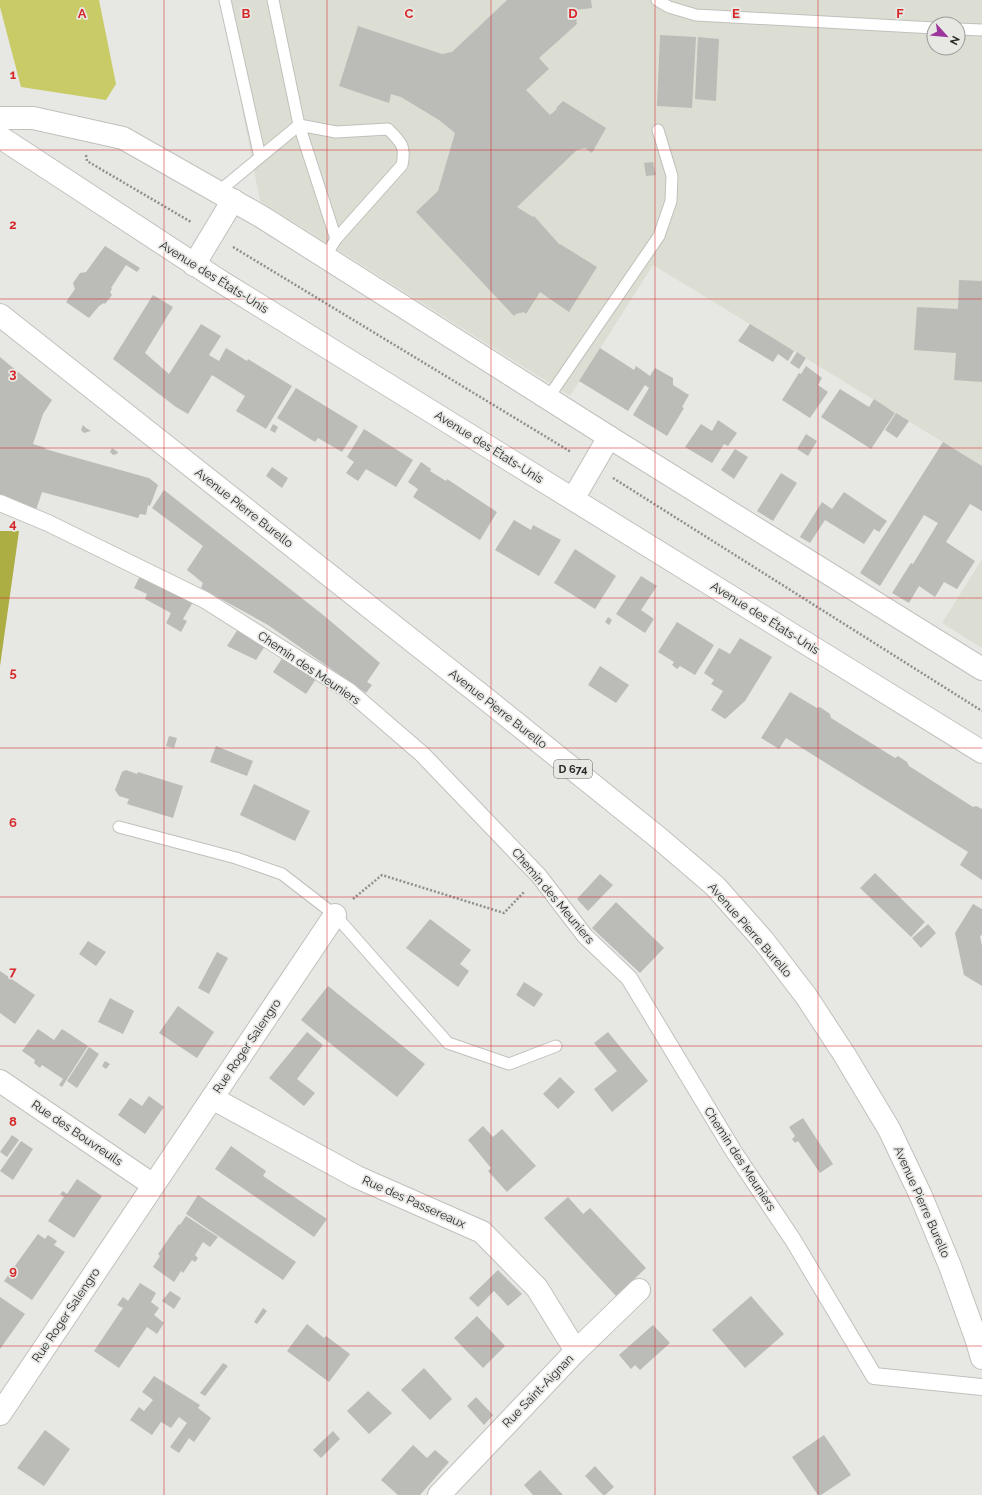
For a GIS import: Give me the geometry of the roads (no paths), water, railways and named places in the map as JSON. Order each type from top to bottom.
[{"type":"street","points":[[0,118],[33,118],[123,138],[226,196],[330,248],[548,398],[982,668]]},
{"type":"street","name":"Avenue des États-Unis","points":[[0,137],[194,265],[982,752]]},
{"type":"street","points":[[194,265],[212,234],[226,196]]},
{"type":"street","name":"Avenue Pierre Burello","points":[[0,314],[528,732],[660,839],[715,886],[762,940],[806,996],[844,1054],[888,1129],[921,1196],[947,1259],[982,1358]]},
{"type":"street","points":[[572,499],[609,437]]},
{"type":"street","name":"Chemin des Meuniers","points":[[0,503],[48,523],[205,600],[349,691],[422,754],[539,876],[585,936],[629,978],[734,1152],[793,1240],[874,1376],[982,1387]]},
{"type":"street","name":"Rue Roger Salengro","points":[[0,1414],[334,915]]},
{"type":"street","name":"Rue des Bouvreuils","points":[[0,1081],[153,1185]]},
{"type":"street","name":"Rue des Passereaux","points":[[212,1098],[357,1177],[482,1232],[537,1288],[576,1351]]},
{"type":"street","name":"Rue Saint-Aignan","points":[[441,1494],[576,1351],[639,1290]]},
{"type":"lane","points":[[225,0],[260,157]]},
{"type":"lane","points":[[272,0],[299,125],[330,248]]},
{"type":"lane","points":[[657,0],[669,7],[696,15],[926,28]]},
{"type":"lane","points":[[966,29],[982,30]]},
{"type":"lane","points":[[226,196],[260,157],[299,125]]},
{"type":"lane","points":[[299,125],[336,132],[388,129],[399,139],[404,152],[402,164],[330,248]]},
{"type":"lane","points":[[548,398],[659,236],[671,201],[672,176],[658,130]]},
{"type":"lane","points":[[119,827],[236,858],[282,874],[334,915],[448,1043],[509,1064],[556,1046]]}]
